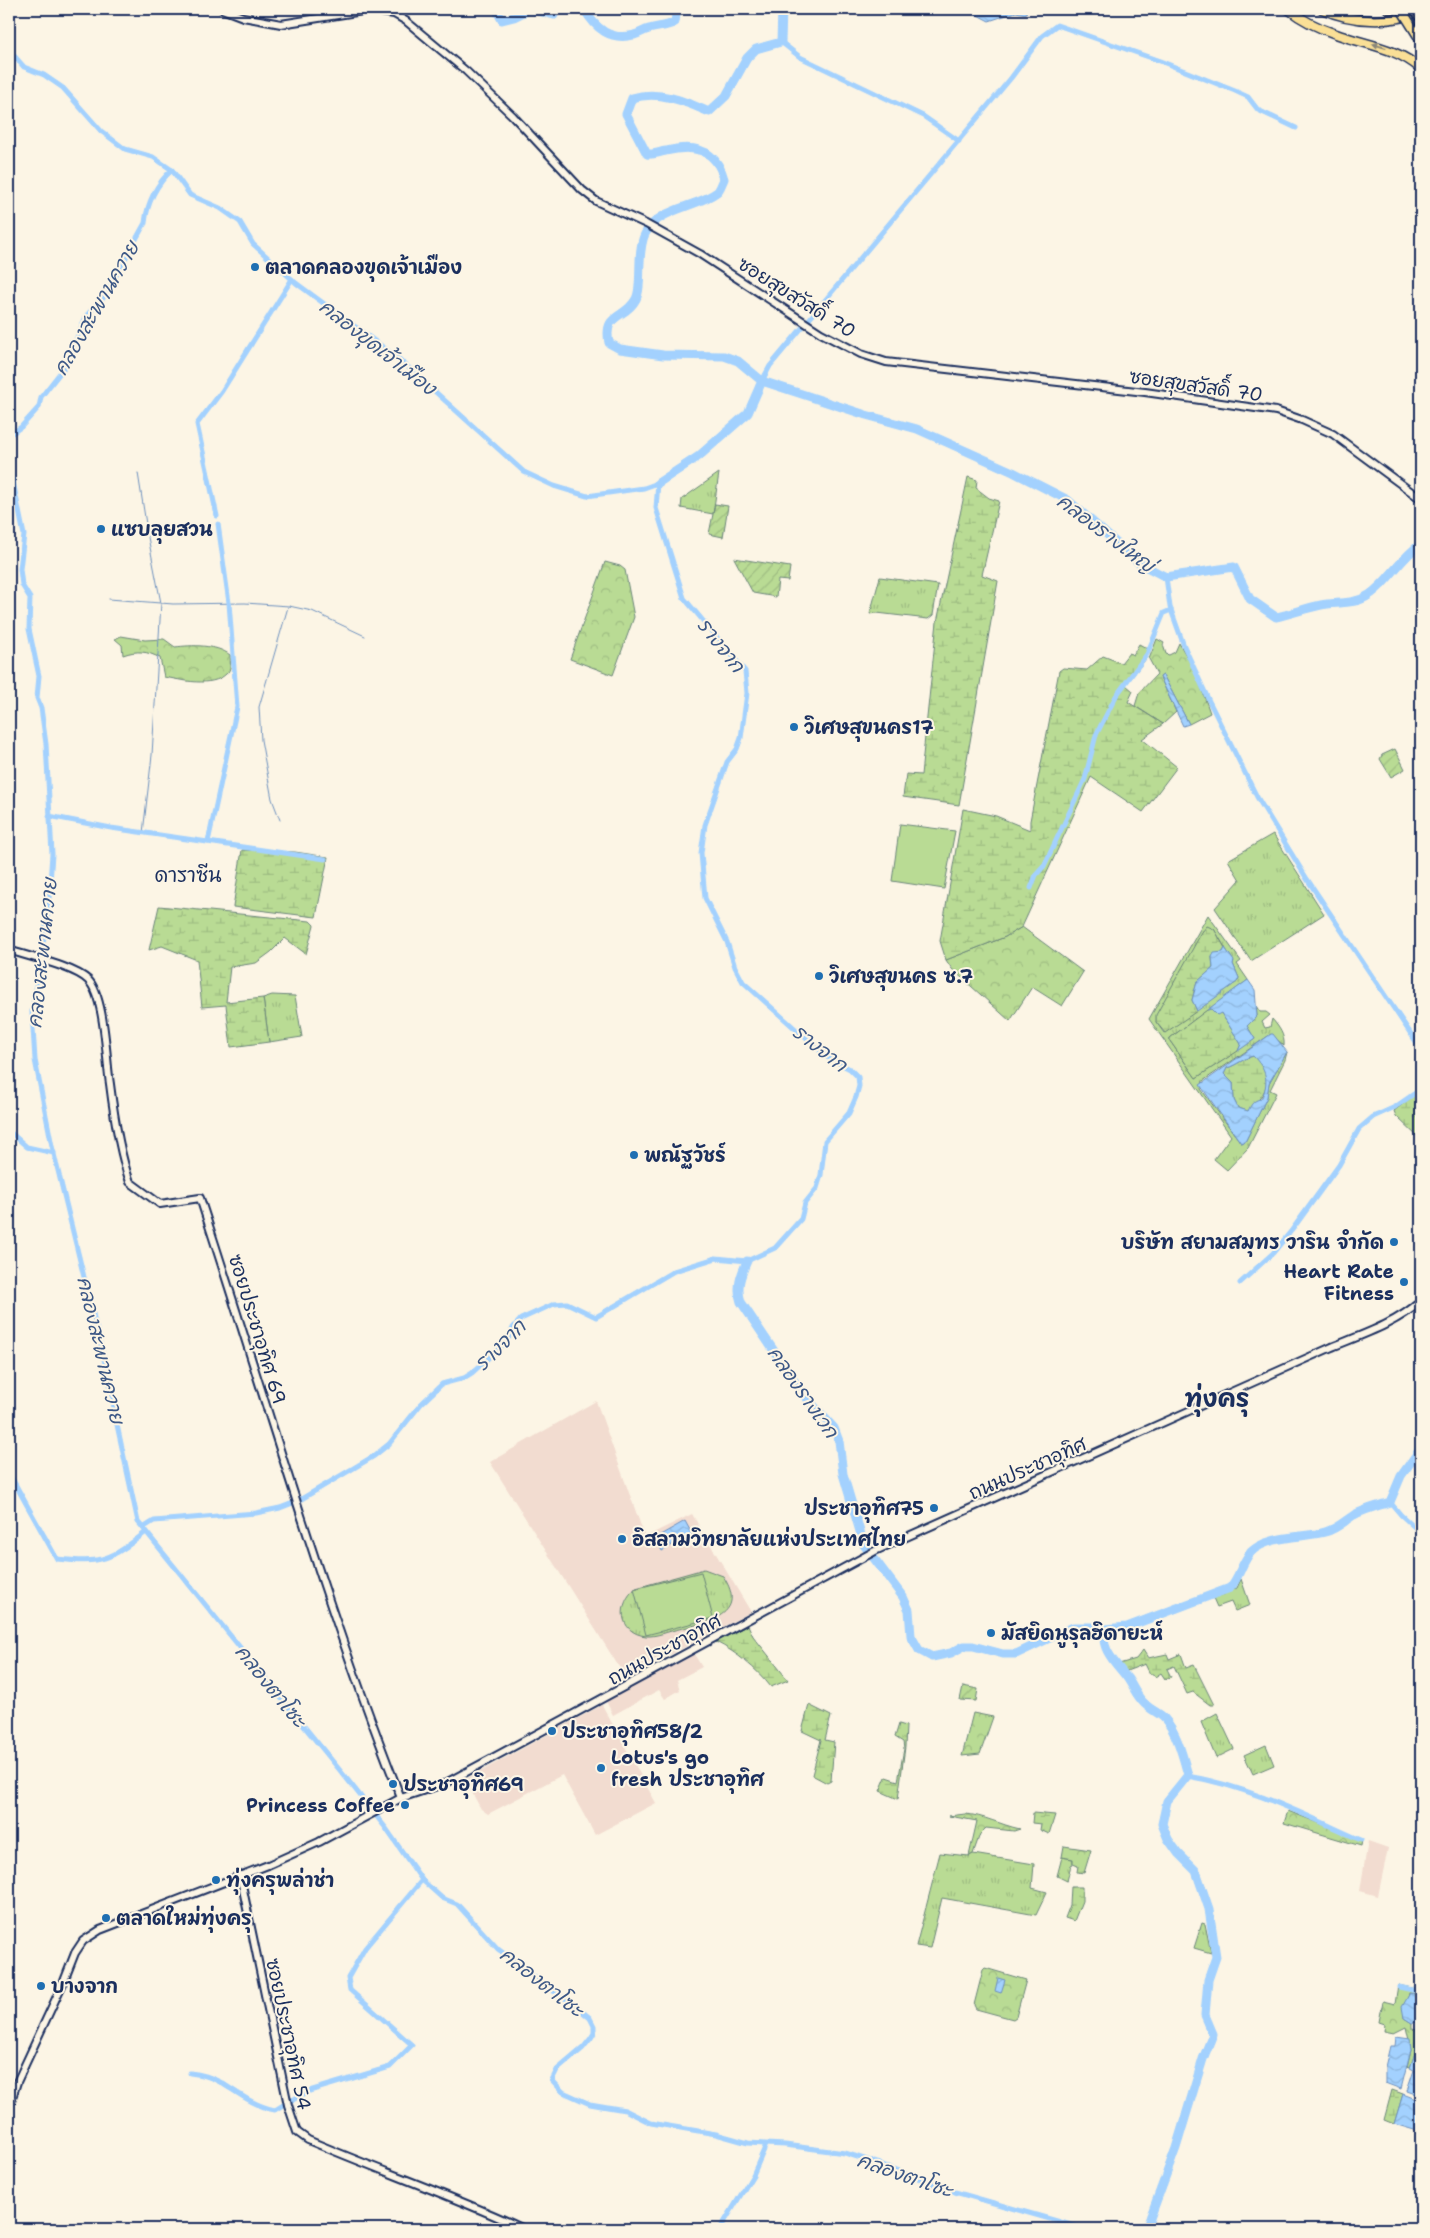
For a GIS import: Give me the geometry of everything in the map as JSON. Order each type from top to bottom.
[{"type":"highway","points":[[1288,9],[1311,24],[1337,34],[1393,50],[1421,69]]},
{"type":"highway","points":[[1322,9],[1345,16],[1384,20],[1398,19],[1421,11]]},
{"type":"highway","points":[[1401,9],[1421,40]]},
{"type":"highway","points":[[1414,9],[1421,19]]},
{"type":"street","name":"ซอยสุขสวัสดิ์ 70","points":[[222,9],[243,17],[282,24],[369,10],[394,14],[406,21],[469,74],[513,116],[582,190],[596,201],[660,231],[700,254],[808,325],[861,354],[886,362],[1127,390],[1238,404],[1276,411],[1333,434],[1421,499]]},
{"type":"street","name":"ซอยประชาอุทิศ 69","points":[[9,950],[48,962],[86,978],[94,992],[106,1040],[112,1100],[130,1182],[160,1204],[200,1198],[294,1496],[346,1650],[402,1798]]},
{"type":"street","name":"ถนนประชาอุทิศ","points":[[9,2107],[18,2082],[75,1953],[83,1941],[100,1930],[306,1848],[402,1798],[446,1783],[470,1772],[864,1556],[1335,1346],[1374,1331],[1398,1320],[1421,1301]]},
{"type":"street","name":"ซอยประชาอุทิศ 54","points":[[240,1875],[282,2083],[297,2132],[308,2140],[388,2174],[479,2208],[524,2229]]},
{"type":"shaded area","name":"อิสลามวิทยาลัยแห่งประเทศไทย","points":[[596,1401],[645,1537],[692,1514],[751,1612],[626,1678],[490,1462]]},
{"type":"shaded area","points":[[694,1654],[702,1667],[677,1680],[680,1690],[665,1699],[659,1690],[613,1715],[606,1701]]},
{"type":"shaded area","points":[[602,1705],[656,1803],[595,1835],[562,1775],[488,1814],[481,1809],[465,1780]]},
{"type":"shaded area","points":[[1368,1841],[1388,1848],[1378,1896],[1360,1891]]},
{"type":"green space","points":[[719,473],[713,514],[681,508],[682,499]]},
{"type":"green space","points":[[968,477],[977,480],[976,488],[989,498],[999,501],[982,575],[998,581],[959,805],[903,797],[906,774],[921,775],[937,622]]},
{"type":"green space","points":[[715,504],[728,506],[723,537],[709,534]]},
{"type":"green space","points":[[734,558],[790,567],[788,581],[778,580],[776,597],[753,593]]},
{"type":"green space","points":[[605,562],[620,566],[625,570],[634,617],[613,675],[570,659]]},
{"type":"green space","points":[[880,577],[938,585],[933,615],[928,619],[877,613],[870,614]]},
{"type":"green space","points":[[121,636],[145,640],[164,639],[175,647],[196,646],[218,649],[230,655],[230,668],[228,672],[213,681],[196,682],[164,677],[160,658],[142,652],[123,655],[122,645],[115,639]]},
{"type":"green space","points":[[1157,639],[1164,643],[1166,654],[1169,655],[1175,652],[1179,643],[1196,673],[1210,713],[1189,724],[1163,675],[1160,677],[1176,712],[1163,724],[1135,706],[1139,693],[1157,674],[1149,659]]},
{"type":"green space","points":[[1139,644],[1150,650],[1145,660],[1126,685],[1133,691],[1128,702],[1163,724],[1142,739],[1177,767],[1143,812],[1091,777],[1022,927],[1005,937],[946,960],[940,941],[963,809],[996,816],[1030,830],[1030,821],[1059,671],[1063,668],[1087,670],[1103,656],[1121,663],[1129,653],[1133,655]]},
{"type":"green space","points":[[1395,749],[1405,769],[1391,777],[1380,759],[1382,755]]},
{"type":"green space","points":[[900,824],[955,831],[944,889],[892,881]]},
{"type":"green space","points":[[1273,834],[1324,914],[1251,961],[1215,908],[1240,880],[1228,860]]},
{"type":"green space","points":[[242,850],[295,852],[328,857],[316,917],[233,907]]},
{"type":"green space","points":[[159,906],[310,921],[314,925],[306,954],[285,938],[256,963],[230,967],[226,1002],[263,998],[269,1042],[231,1047],[226,1005],[202,1007],[197,960],[162,946],[149,950]]},
{"type":"green space","points":[[1208,915],[1241,961],[1237,964],[1248,980],[1170,1038],[1170,1041],[1196,1078],[1255,1039],[1247,1026],[1257,1016],[1256,1006],[1260,1012],[1266,1012],[1270,1015],[1262,1022],[1265,1028],[1270,1027],[1272,1019],[1284,1038],[1284,1046],[1271,1034],[1203,1081],[1201,1089],[1241,1143],[1245,1142],[1267,1097],[1269,1083],[1287,1052],[1270,1090],[1276,1093],[1248,1148],[1227,1170],[1214,1159],[1231,1136],[1149,1019]],"holes":[[[1214,929],[1233,961],[1239,978],[1237,982],[1164,1033],[1156,1022]]]},
{"type":"green space","points":[[1207,926],[1214,929],[1225,948],[1223,952],[1212,957],[1213,968],[1197,982],[1192,1000],[1197,1011],[1165,1033],[1156,1022],[1156,1015]]},
{"type":"green space","points":[[1022,927],[1083,972],[1062,1006],[1032,987],[1010,1021],[952,969],[946,960],[1005,937]]},
{"type":"green space","points":[[272,995],[295,996],[302,1037],[269,1042],[263,998]]},
{"type":"green space","points":[[1211,1009],[1221,1013],[1241,1044],[1238,1051],[1196,1078],[1170,1041],[1170,1038]]},
{"type":"green space","points":[[1254,1056],[1264,1071],[1266,1084],[1261,1097],[1248,1111],[1238,1108],[1234,1100],[1233,1083],[1224,1074],[1227,1068]]},
{"type":"green space","points":[[1421,1090],[1421,1140],[1396,1116],[1394,1111]]},
{"type":"green space","points":[[704,1569],[723,1576],[730,1589],[731,1600],[728,1608],[722,1615],[702,1623],[654,1636],[637,1634],[630,1629],[623,1616],[623,1609],[630,1594],[636,1588]]},
{"type":"green space","points":[[701,1572],[713,1618],[646,1635],[634,1589]]},
{"type":"green space","points":[[1241,1579],[1250,1605],[1235,1611],[1231,1602],[1217,1607],[1213,1598],[1237,1588]]},
{"type":"green space","points":[[748,1625],[753,1636],[788,1680],[771,1687],[746,1662],[716,1642]]},
{"type":"green space","points":[[1143,1650],[1148,1658],[1167,1654],[1169,1659],[1181,1654],[1186,1668],[1194,1665],[1214,1705],[1210,1705],[1193,1692],[1187,1694],[1174,1666],[1167,1669],[1171,1677],[1165,1679],[1161,1673],[1155,1677],[1153,1674],[1150,1674],[1145,1664],[1124,1672],[1119,1664],[1136,1659]]},
{"type":"green space","points":[[963,1686],[978,1689],[976,1701],[960,1700]]},
{"type":"green space","points":[[809,1705],[831,1716],[825,1740],[834,1742],[831,1781],[827,1783],[812,1775],[821,1740],[802,1731]]},
{"type":"green space","points":[[973,1713],[993,1717],[980,1754],[962,1756]]},
{"type":"green space","points":[[1217,1713],[1234,1749],[1216,1758],[1201,1722]]},
{"type":"green space","points":[[899,1724],[906,1726],[905,1747],[898,1799],[880,1791],[886,1777],[898,1781],[904,1749],[903,1742],[895,1737]]},
{"type":"green space","points":[[1266,1745],[1274,1765],[1253,1774],[1244,1755]]},
{"type":"green space","points":[[1288,1811],[1362,1840],[1361,1846],[1284,1823]]},
{"type":"green space","points":[[1033,1813],[1055,1815],[1049,1834],[1040,1830],[1041,1824],[1032,1823]]},
{"type":"green space","points":[[965,1814],[979,1816],[1020,1829],[1014,1831],[986,1828],[980,1834],[973,1854],[969,1856],[977,1821],[949,1816]]},
{"type":"green space","points":[[1064,1846],[1091,1850],[1084,1873],[1077,1872],[1078,1866],[1073,1864],[1073,1859],[1062,1857]]},
{"type":"green space","points":[[940,1853],[969,1856],[973,1854],[1034,1864],[1032,1888],[1047,1892],[1036,1915],[942,1898],[930,1948],[916,1946]]},
{"type":"green space","points":[[1062,1857],[1073,1859],[1067,1881],[1057,1876]]},
{"type":"green space","points":[[1071,1887],[1082,1887],[1082,1901],[1074,1921],[1065,1918],[1070,1905]]},
{"type":"green space","points":[[1202,1923],[1205,1924],[1211,1953],[1194,1948]]},
{"type":"green space","points":[[985,1968],[1026,1980],[1016,2017],[1013,2019],[976,2009],[974,2005]]},
{"type":"green space","points":[[1398,1985],[1421,1990],[1421,1996],[1409,1993],[1404,2018],[1412,2023],[1412,2029],[1421,2031],[1421,2040],[1410,2068],[1407,2067],[1411,2049],[1406,2027],[1394,2033],[1384,2031],[1385,2024],[1379,2022],[1383,2001],[1395,2004]]},
{"type":"green space","points":[[1392,2090],[1403,2094],[1394,2124],[1384,2120]]},
{"type":"water","points":[[966,9],[1027,9],[1026,14],[1016,12],[989,21]]},
{"type":"water","points":[[1163,675],[1189,724],[1183,726],[1160,677]]},
{"type":"water","points":[[1225,948],[1234,961],[1233,964],[1239,978],[1237,982],[1197,1011],[1192,1000],[1197,982],[1213,968],[1212,957],[1214,953],[1223,952]]},
{"type":"water","points":[[1248,980],[1255,990],[1257,1016],[1247,1026],[1255,1039],[1238,1051],[1241,1044],[1221,1013],[1217,1015],[1211,1009],[1207,1010]]},
{"type":"water","points":[[1271,1034],[1287,1052],[1269,1083],[1267,1097],[1245,1142],[1241,1143],[1200,1085]],"holes":[[[1253,1056],[1264,1071],[1266,1081],[1261,1099],[1254,1102],[1248,1111],[1238,1108],[1234,1100],[1233,1083],[1224,1074],[1227,1068]]]},
{"type":"water","points":[[685,1521],[692,1534],[662,1551],[655,1538]]},
{"type":"water","points":[[998,1978],[1005,1980],[1001,1993],[995,1991]]},
{"type":"water","points":[[1410,1993],[1421,1996],[1421,2016],[1417,2022],[1412,2023],[1404,2018],[1402,2007]]},
{"type":"water","points":[[1396,2037],[1410,2039],[1411,2049],[1401,2089],[1385,2083],[1385,2067],[1390,2046],[1395,2046]]},
{"type":"water","points":[[1421,2040],[1421,2096],[1407,2091],[1414,2070],[1410,2068]]},
{"type":"water","points":[[1403,2094],[1421,2101],[1421,2132],[1394,2124]]},
{"type":"waterway","points":[[496,9],[502,20],[514,17],[530,9],[554,15],[556,9]]},
{"type":"waterway","points":[[584,9],[604,32],[618,36],[636,34],[675,22],[677,9]]},
{"type":"waterway","name":"คลองรางใหญ่","points":[[782,9],[781,42],[756,49],[747,58],[726,96],[709,112],[662,96],[652,95],[632,98],[626,114],[647,154],[686,148],[702,151],[716,161],[724,179],[717,192],[699,202],[668,214],[651,225],[642,241],[639,286],[636,299],[631,306],[612,321],[608,333],[609,343],[620,349],[663,355],[724,356],[738,361],[762,381],[866,415],[917,429],[1013,472],[1068,500],[1139,563],[1166,577],[1234,567],[1250,599],[1276,617],[1321,605],[1352,602],[1364,598],[1376,590],[1407,556],[1421,544]]},
{"type":"waterway","points":[[762,381],[770,366],[1011,78],[1042,36],[1057,25],[1160,61],[1235,91],[1248,97],[1258,110],[1296,128]]},
{"type":"waterway","points":[[781,42],[800,57],[923,116],[959,141]]},
{"type":"waterway","name":"รางจาก","points":[[9,50],[24,67],[44,75],[63,88],[101,131],[125,149],[153,157],[172,170],[190,195],[220,208],[240,222],[253,244],[296,283],[399,359],[524,472],[554,486],[587,496],[644,488],[658,483],[656,508],[684,598],[745,671],[747,693],[741,738],[737,749],[727,762],[705,825],[701,853],[705,898],[727,942],[735,967],[743,982],[827,1057],[850,1069],[858,1077],[859,1086],[849,1113],[825,1141],[821,1175],[817,1188],[805,1203],[801,1219],[775,1248],[747,1261],[716,1258],[674,1271],[596,1317],[567,1303],[554,1304],[521,1319],[513,1328],[507,1341],[472,1373],[464,1378],[442,1384],[421,1404],[389,1444],[374,1456],[298,1501],[280,1508],[256,1513],[154,1521],[143,1528]]},
{"type":"waterway","name":"คลองสะพานควาย","points":[[9,440],[11,434],[21,427],[39,407],[41,397],[63,369],[87,315],[104,297],[145,223],[148,208],[154,194],[172,170]]},
{"type":"waterway","points":[[217,516],[197,424],[222,391],[292,279]]},
{"type":"waterway","name":"คลองขุดเจ้าเมือง","points":[[658,483],[699,456],[748,413],[762,381]]},
{"type":"waterway","name":"คลองตาโซะ","points":[[9,462],[24,535],[20,569],[22,585],[30,598],[29,629],[39,676],[37,698],[41,708],[46,744],[52,854],[48,912],[32,1012],[35,1060],[52,1146],[113,1396],[114,1411],[138,1522],[347,1779],[385,1827],[422,1880],[442,1898],[457,1904],[498,1949],[590,2018],[594,2026],[594,2033],[591,2038],[583,2048],[557,2070],[552,2080],[563,2092],[590,2104],[625,2110],[651,2123],[716,2134],[748,2143],[785,2145],[845,2153],[955,2192],[1085,2229]]},
{"type":"waterway","points":[[138,473],[146,524]]},
{"type":"waterway","points":[[208,842],[237,707],[229,603],[218,524]]},
{"type":"waterway","points":[[143,833],[152,755],[161,603],[147,532]]},
{"type":"waterway","points":[[1166,577],[1170,607],[1184,646],[1257,797],[1307,879],[1421,1049]]},
{"type":"waterway","points":[[109,599],[173,604],[245,603],[289,606],[312,611],[365,636]]},
{"type":"waterway","points":[[280,820],[272,799],[261,740],[259,707],[288,607]]},
{"type":"waterway","points":[[1031,888],[1036,875],[1044,866],[1085,779],[1096,735],[1116,696],[1147,654],[1164,613],[1171,610]]},
{"type":"waterway","points":[[49,816],[111,828],[325,859]]},
{"type":"waterway","points":[[1240,1283],[1273,1253],[1292,1230],[1339,1165],[1359,1129],[1373,1117],[1395,1107],[1421,1089]]},
{"type":"waterway","points":[[9,1131],[27,1147],[54,1153]]},
{"type":"waterway","name":"คลองรางเวก","points":[[747,1261],[739,1286],[741,1302],[803,1394],[834,1428],[839,1441],[843,1474],[864,1545],[903,1597],[909,1610],[911,1636],[919,1650],[932,1657],[951,1653],[964,1646],[973,1646],[1003,1654],[1016,1654],[1073,1627],[1098,1627],[1105,1629],[1127,1627],[1230,1588],[1236,1580],[1245,1560],[1258,1547],[1276,1540],[1329,1531],[1358,1513],[1390,1502],[1401,1476],[1421,1448]]},
{"type":"waterway","points":[[9,1473],[57,1559],[85,1561],[105,1558],[123,1549],[146,1532]]},
{"type":"waterway","points":[[1390,1502],[1421,1533]]},
{"type":"waterway","points":[[1105,1629],[1105,1643],[1110,1656],[1142,1701],[1162,1716],[1169,1724],[1182,1753],[1188,1775],[1167,1801],[1162,1824],[1168,1839],[1178,1853],[1196,1871],[1209,1909],[1216,1957],[1208,1980],[1205,2015],[1213,2034],[1203,2059],[1176,2148],[1146,2229]]},
{"type":"waterway","points":[[1187,1776],[1254,1794],[1361,1840]]},
{"type":"waterway","points":[[291,2101],[306,2092],[390,2067],[412,2045],[350,1990],[348,1978],[365,1948],[422,1880]]},
{"type":"waterway","points":[[1399,1987],[1421,1992]]},
{"type":"waterway","points":[[190,2073],[216,2080],[246,2099],[267,2108],[275,2110],[283,2105]]},
{"type":"waterway","points":[[720,2229],[753,2175],[766,2145]]},
{"type":"place","name":"ตลาดคลองขุดเจ้าเมือง","points":[[255,267]]},
{"type":"place","name":"แซบลุยสวน","points":[[101,529]]},
{"type":"place","name":"วิเศษสุขนคร17","points":[[794,727]]},
{"type":"place","name":"วิเศษสุขนคร ซ.7","points":[[819,976]]},
{"type":"place","name":"พณัฐวัชร์","points":[[634,1155]]},
{"type":"place","name":"บริษัท สยามสมุทร วาริน จำกัด","points":[[1394,1242]]},
{"type":"place","name":"Heart Rate Fitness","points":[[1404,1282]]},
{"type":"place","name":"ประชาอุทิศ75","points":[[934,1508]]},
{"type":"place","name":"อิสลามวิทยาลัยแห่งประเทศไทย","points":[[622,1539]]},
{"type":"place","name":"มัสยิดนูรุลฮิดายะห์","points":[[991,1633]]},
{"type":"place","name":"ประชาอุทิศ58/2","points":[[552,1731]]},
{"type":"place","name":"Lotus's go fresh ประชาอุทิศ","points":[[601,1768]]},
{"type":"place","name":"ประชาอุทิศ69","points":[[393,1784]]},
{"type":"place","name":"Princess Coffee","points":[[405,1805]]},
{"type":"place","name":"ทุ่งครุพล่าช่า","points":[[216,1880]]},
{"type":"place","name":"ตลาดใหม่ทุ่งครุ","points":[[106,1918]]},
{"type":"place","name":"บางจาก","points":[[41,1986]]},
{"type":"district","name":"ดาราซีน","points":[[188,875]]},
{"type":"district","name":"ทุ่งครุ","points":[[1217,1399]]}]
